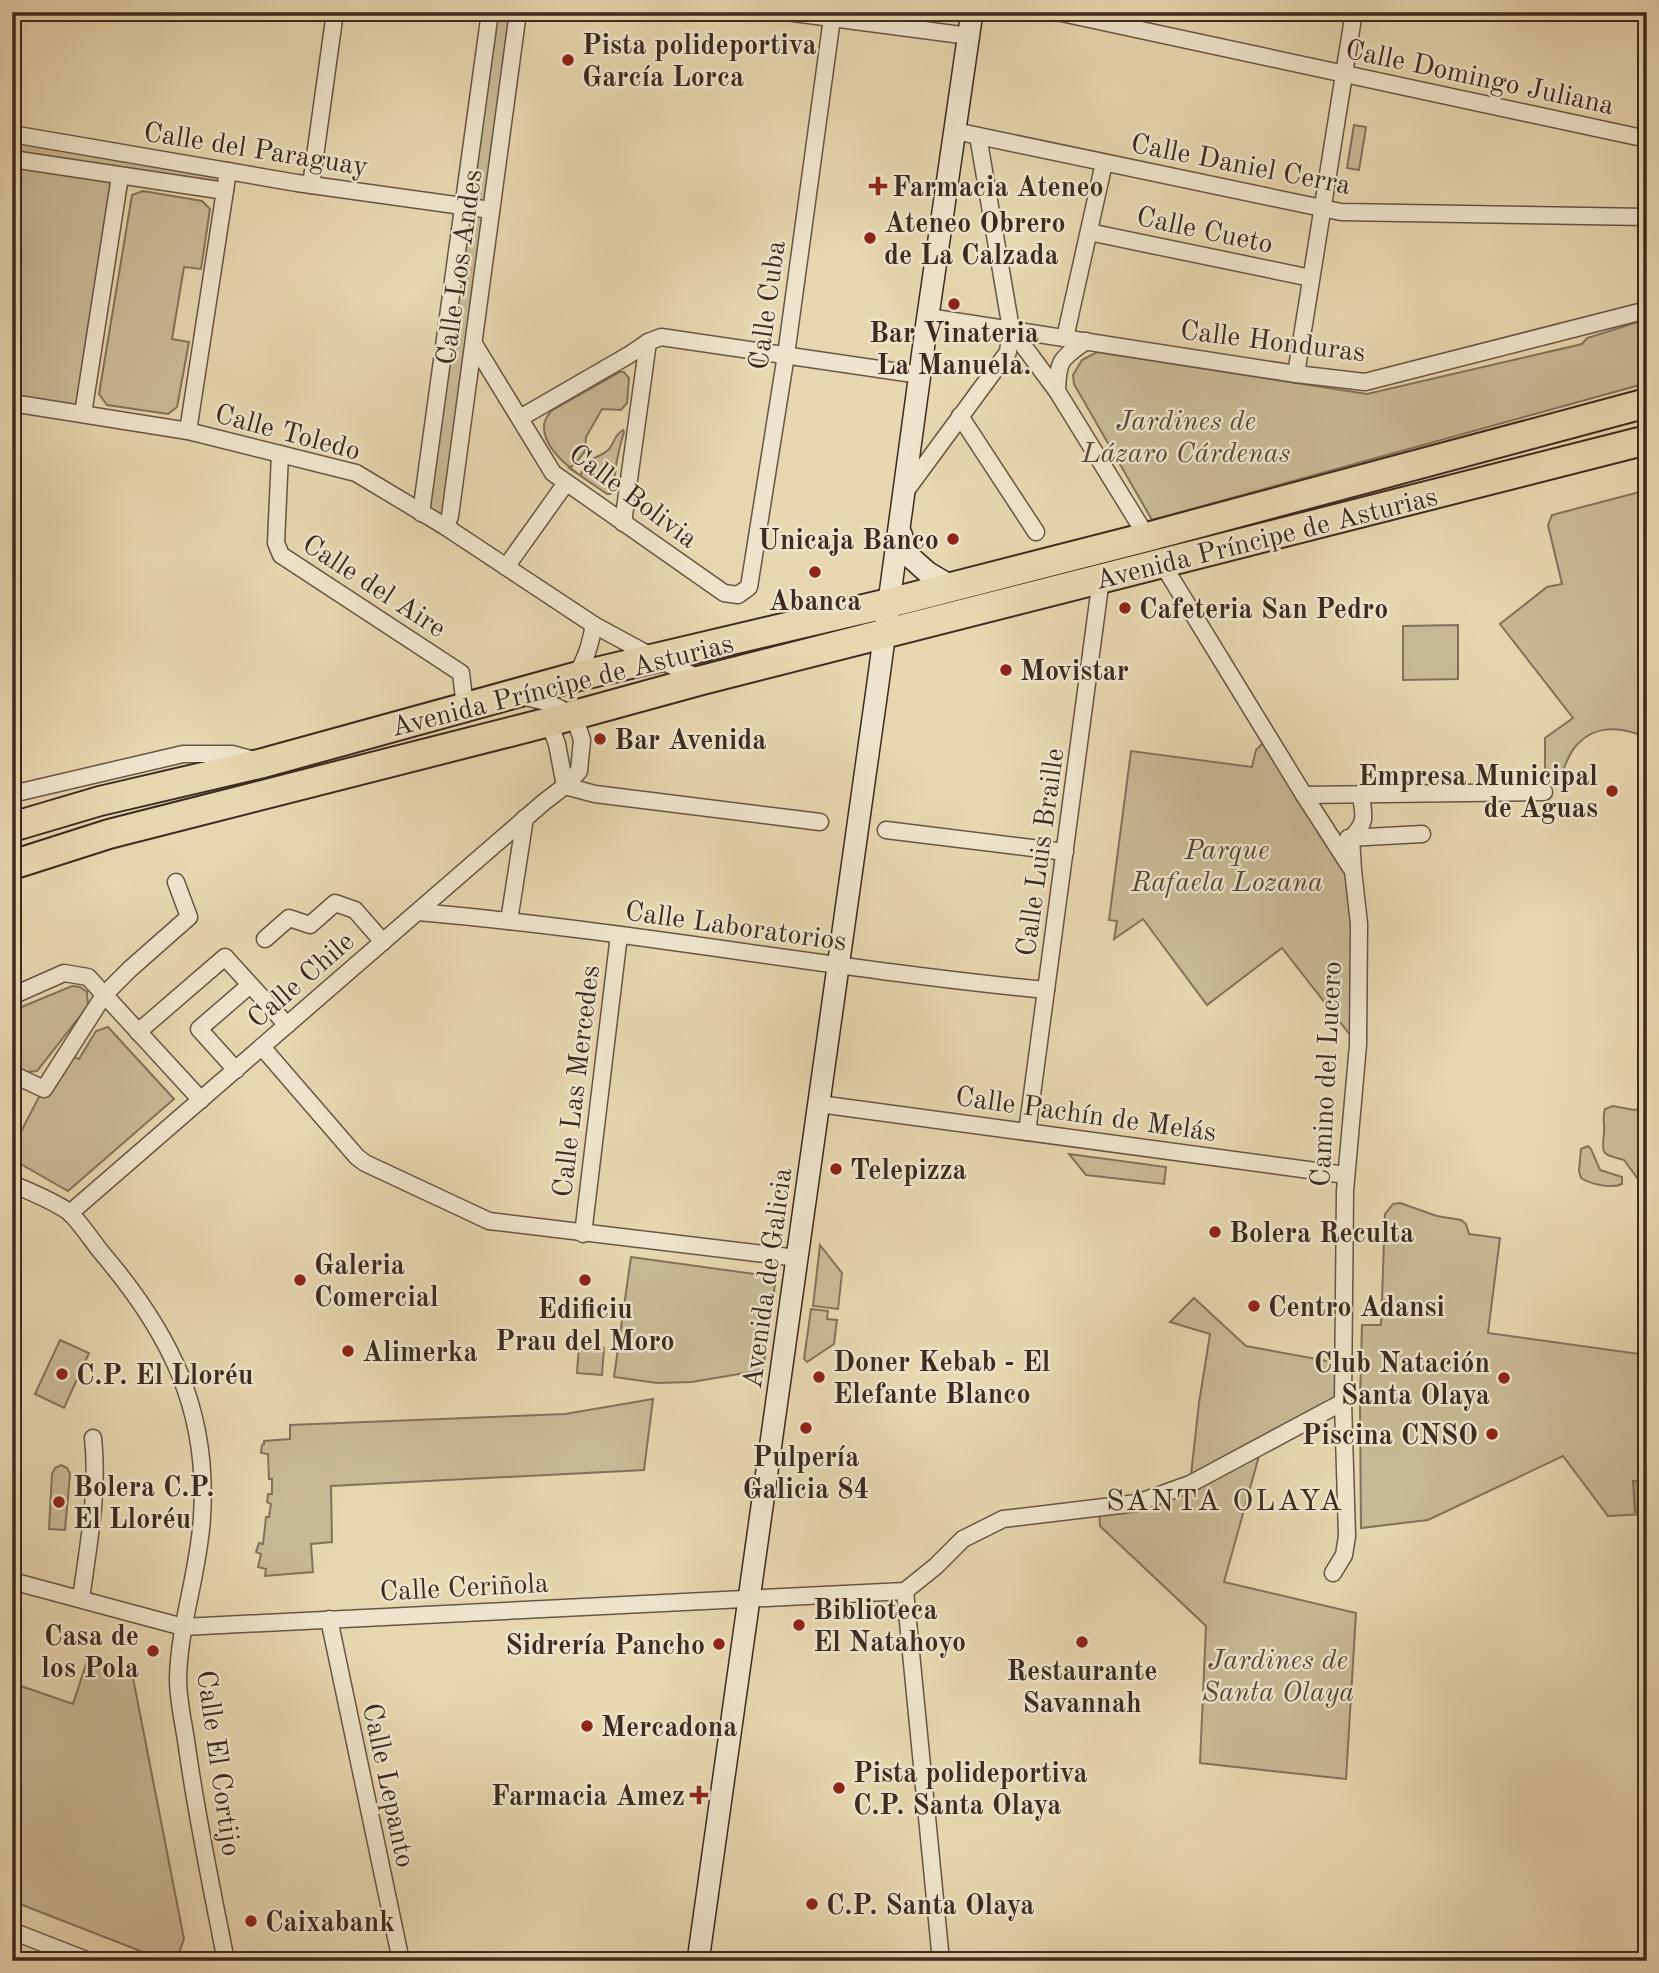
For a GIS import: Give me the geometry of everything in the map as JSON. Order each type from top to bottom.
[{"type":"highway","name":"Avenida Príncipe de Asturias","points":[[12,827],[100,801],[263,763],[575,677],[889,603],[1147,537],[1647,402]]},
{"type":"highway","name":"Avenida Príncipe de Asturias","points":[[12,865],[121,831],[1162,562],[1647,440]]},
{"type":"highway","name":"Avenida Príncipe de Asturias","points":[[885,634],[912,615],[931,606],[1091,566],[1113,545]]},
{"type":"street","points":[[311,185],[335,12]]},
{"type":"street","name":"Calle Los Andes","points":[[421,513],[491,12]]},
{"type":"street","name":"Calle Los Andes","points":[[446,527],[450,516],[518,12]]},
{"type":"street","points":[[786,12],[969,36]]},
{"type":"street","name":"Avenida de Galicia","points":[[698,1961],[972,12]]},
{"type":"street","name":"Calle Domingo Juliana","points":[[1057,12],[1647,139]]},
{"type":"street","points":[[1296,374],[1354,12]]},
{"type":"street","name":"Calle Cuba","points":[[738,595],[749,587],[786,355],[832,18]]},
{"type":"street","name":"Calle Daniel Cerra","points":[[956,131],[1341,212],[1647,217]]},
{"type":"street","name":"Calle del Paraguay","points":[[12,134],[311,185],[491,210]]},
{"type":"street","points":[[905,492],[1008,352],[1011,329],[978,136]]},
{"type":"street","name":"Calle del Paraguay","points":[[12,159],[225,191]]},
{"type":"street","points":[[1065,338],[1104,163]]},
{"type":"street","points":[[188,431],[228,171]]},
{"type":"street","points":[[83,414],[120,176]]},
{"type":"street","name":"Calle Cueto","points":[[1088,232],[1311,278]]},
{"type":"street","name":"Calle Honduras","points":[[928,317],[1296,374],[1366,382],[1647,310]]},
{"type":"street","name":"Camino del Lucero","points":[[1011,329],[1057,391],[1304,795],[1353,870]]},
{"type":"street","points":[[520,418],[648,342],[661,337],[920,375]]},
{"type":"street","points":[[1057,391],[1058,373],[1064,357],[1086,341]]},
{"type":"street","points":[[623,523],[648,342]]},
{"type":"street","name":"Calle Bolivia","points":[[474,344],[553,473],[724,593],[738,595]]},
{"type":"street","name":"Calle Toledo","points":[[12,403],[188,431],[356,473],[446,527],[594,625],[702,680]]},
{"type":"street","points":[[960,416],[1036,532]]},
{"type":"street","name":"Calle del Aire","points":[[280,454],[276,543],[281,555],[461,673],[465,707]]},
{"type":"street","points":[[506,567],[566,483]]},
{"type":"street","points":[[900,528],[908,555],[927,572],[952,587]]},
{"type":"street","name":"Calle Luis Braille","points":[[1027,1132],[1101,579]]},
{"type":"street","points":[[575,677],[584,663],[594,625]]},
{"type":"street","points":[[513,694],[546,702],[562,718],[556,744],[565,786],[595,794],[820,822]]},
{"type":"street","name":"Calle Chile","points":[[70,1213],[565,786],[579,771],[582,740],[562,718]]},
{"type":"street","points":[[12,794],[184,754],[232,754],[263,763]]},
{"type":"street","points":[[1304,795],[1544,792]]},
{"type":"street","name":"Camino del Lucero","points":[[1333,1573],[1344,1555],[1347,1536],[1343,1402],[1346,1175],[1358,1045],[1359,924],[1351,838],[1361,829],[1364,817],[1361,796]]},
{"type":"street","points":[[509,921],[525,818]]},
{"type":"street","points":[[886,830],[1065,852]]},
{"type":"street","points":[[1332,837],[1422,834]]},
{"type":"street","points":[[12,1074],[44,1089],[104,995],[189,917],[176,882]]},
{"type":"street","points":[[265,939],[289,918],[310,925],[335,903],[355,910],[383,942]]},
{"type":"street","name":"Calle Laboratorios","points":[[418,912],[688,943],[838,965],[1046,990]]},
{"type":"street","name":"Calle Las Mercedes","points":[[583,1234],[619,935]]},
{"type":"street","points":[[138,1032],[225,957],[287,1026]]},
{"type":"street","points":[[12,996],[64,973],[88,977],[201,1100]]},
{"type":"street","points":[[236,1070],[199,1029],[250,985]]},
{"type":"street","points":[[262,1047],[357,1157],[482,1219],[583,1234],[797,1258]]},
{"type":"street","name":"Calle Pachín de Melás","points":[[819,1104],[1346,1175]]},
{"type":"street","name":"Calle El Cortijo","points":[[12,1184],[70,1213],[140,1300],[170,1349],[189,1395],[198,1432],[202,1519],[183,1627],[178,1681],[193,1792],[226,1961]]},
{"type":"street","points":[[941,1961],[905,1591],[963,1539],[1003,1519],[1137,1503],[1189,1484],[1343,1402]]},
{"type":"street","points":[[81,1599],[93,1514],[96,1461],[93,1438]]},
{"type":"street","name":"Calle Ceriñola","points":[[12,1581],[183,1627],[905,1591]]},
{"type":"street","name":"Calle Lepanto","points":[[329,1619],[401,1961]]},
{"type":"street","points":[[12,1931],[89,1961]]},
{"type":"green space","points":[[490,12],[518,12],[446,527],[421,513]]},
{"type":"green space","points":[[1354,125],[1366,127],[1359,170],[1347,168]]},
{"type":"green space","points":[[12,134],[228,171],[225,191],[120,176],[83,414],[12,403]]},
{"type":"green space","points":[[143,191],[202,201],[210,209],[201,269],[184,267],[172,339],[189,342],[177,407],[168,414],[107,405],[99,394],[132,195]]},
{"type":"green space","name":"Jardines de Lázaro Cárdenas","points":[[1647,319],[1647,383],[1152,520],[1074,384],[1073,375],[1082,360],[1097,352],[1367,394],[1582,344],[1587,338]]},
{"type":"green space","points":[[624,372],[629,378],[627,403],[621,410],[602,409],[586,437],[585,451],[570,467],[550,447],[544,426],[546,418],[551,411]]},
{"type":"green space","points":[[623,430],[614,491],[607,494],[581,476],[585,465],[609,449]]},
{"type":"green space","points":[[1647,490],[1647,738],[1628,731],[1609,729],[1591,734],[1575,747],[1562,772],[1545,776],[1545,738],[1573,718],[1500,624],[1547,587],[1562,584],[1548,525],[1552,515]]},
{"type":"green space","points":[[1458,625],[1458,679],[1403,680],[1403,626]]},
{"type":"green space","name":"Parque Rafaela Lozana","points":[[1269,737],[1353,870],[1358,1045],[1282,948],[1207,1005],[1143,919],[1114,939],[1117,921],[1109,920],[1131,751],[1252,767],[1256,750]]},
{"type":"green space","points":[[72,986],[87,992],[88,1006],[37,1071],[27,1072],[12,1065],[12,1011]]},
{"type":"green space","points":[[108,1027],[174,1099],[68,1191],[12,1159],[12,1149],[41,1093],[71,1056],[79,1059],[96,1031]]},
{"type":"green space","points":[[1613,1106],[1634,1110],[1647,1107],[1647,1186],[1638,1179],[1624,1160],[1608,1155],[1603,1150],[1604,1112]]},
{"type":"green space","points":[[1588,1146],[1600,1170],[1622,1177],[1622,1184],[1601,1185],[1581,1178],[1581,1149]]},
{"type":"green space","points":[[1069,1154],[1166,1167],[1164,1184],[1086,1175]]},
{"type":"green space","name":"Club Natación Santa Olaya","points":[[1400,1203],[1437,1216],[1461,1220],[1466,1224],[1469,1234],[1500,1238],[1488,1333],[1647,1355],[1647,1514],[1608,1516],[1563,1456],[1428,1520],[1361,1528],[1362,1325],[1381,1325],[1385,1214],[1393,1204]]},
{"type":"green space","points":[[820,1245],[842,1273],[838,1309],[813,1306]]},
{"type":"green space","points":[[631,1257],[776,1277],[763,1370],[692,1382],[657,1383],[614,1377]]},
{"type":"green space","name":"Jardines de Santa Olaya","points":[[1194,1298],[1246,1346],[1344,1364],[1343,1402],[1262,1445],[1224,1582],[1356,1613],[1346,1779],[1200,1763],[1206,1626],[1100,1526],[1099,1508],[1190,1484],[1210,1334],[1170,1322]]},
{"type":"green space","points":[[811,1309],[828,1311],[827,1319],[837,1320],[834,1344],[807,1362],[804,1359]]},
{"type":"green space","name":"C.P. El Lloréu","points":[[60,1340],[89,1353],[64,1408],[35,1394]]},
{"type":"green space","points":[[579,1346],[604,1348],[602,1375],[577,1373]]},
{"type":"green space","points":[[653,1399],[644,1470],[331,1486],[332,1542],[311,1544],[313,1572],[265,1576],[266,1569],[258,1567],[261,1554],[256,1552],[259,1543],[263,1544],[266,1517],[269,1517],[271,1504],[267,1502],[268,1494],[272,1494],[268,1454],[261,1453],[262,1445],[264,1441],[290,1439],[290,1425],[565,1414]]},
{"type":"green space","name":"Bolera C.P. El Lloréu","points":[[61,1465],[67,1468],[70,1474],[65,1530],[49,1529],[52,1474],[55,1468]]},
{"type":"green space","points":[[88,1658],[132,1673],[184,1939],[176,1961],[166,1961],[12,1901],[12,1683],[73,1704]]},
{"type":"shaded area","points":[[1647,1480],[1647,1511],[1635,1512],[1633,1481]]},
{"type":"place","name":"Pista polideportiva García Lorca","points":[[568,60]]},
{"type":"place","name":"Farmacia Ateneo","points":[[878,186]]},
{"type":"place","name":"Ateneo Obrero de La Calzada","points":[[870,238]]},
{"type":"place","name":"Bar Vinateria La Manuela.","points":[[954,304]]},
{"type":"place","name":"Unicaja Banco","points":[[953,539]]},
{"type":"place","name":"Abanca","points":[[815,572]]},
{"type":"place","name":"Cafeteria San Pedro","points":[[1125,608]]},
{"type":"place","name":"Movistar","points":[[1006,670]]},
{"type":"place","name":"Bar Avenida","points":[[600,739]]},
{"type":"place","name":"Empresa Municipal de Aguas","points":[[1612,791]]},
{"type":"place","name":"Telepizza","points":[[836,1169]]},
{"type":"place","name":"Bolera Reculta","points":[[1215,1232]]},
{"type":"place","name":"Galeria Comercial","points":[[300,1280]]},
{"type":"place","name":"Edificiu Prau del Moro","points":[[585,1280]]},
{"type":"place","name":"Centro Adansi","points":[[1254,1306]]},
{"type":"place","name":"Alimerka","points":[[348,1351]]},
{"type":"place","name":"C.P. El Lloréu","points":[[62,1374]]},
{"type":"place","name":"Doner Kebab - El Elefante Blanco","points":[[819,1377]]},
{"type":"place","name":"Club Natación Santa Olaya","points":[[1504,1378]]},
{"type":"place","name":"Pulpería Galicia 84","points":[[806,1428]]},
{"type":"place","name":"Piscina CNSO","points":[[1492,1434]]},
{"type":"place","name":"Bolera C.P. El Lloréu","points":[[59,1502]]},
{"type":"place","name":"Biblioteca El Natahoyo","points":[[799,1625]]},
{"type":"place","name":"Restaurante Savannah","points":[[1082,1642]]},
{"type":"place","name":"Sidrería Pancho","points":[[719,1644]]},
{"type":"place","name":"Casa de los Pola","points":[[153,1651]]},
{"type":"place","name":"Mercadona","points":[[587,1726]]},
{"type":"place","name":"Pista polideportiva C.P. Santa Olaya","points":[[839,1788]]},
{"type":"place","name":"Farmacia Amez","points":[[699,1795]]},
{"type":"place","name":"C.P. Santa Olaya","points":[[812,1904]]},
{"type":"place","name":"Caixabank","points":[[251,1921]]},
{"type":"district","name":"SANTA OLAYA","points":[[1225,1500]]}]
